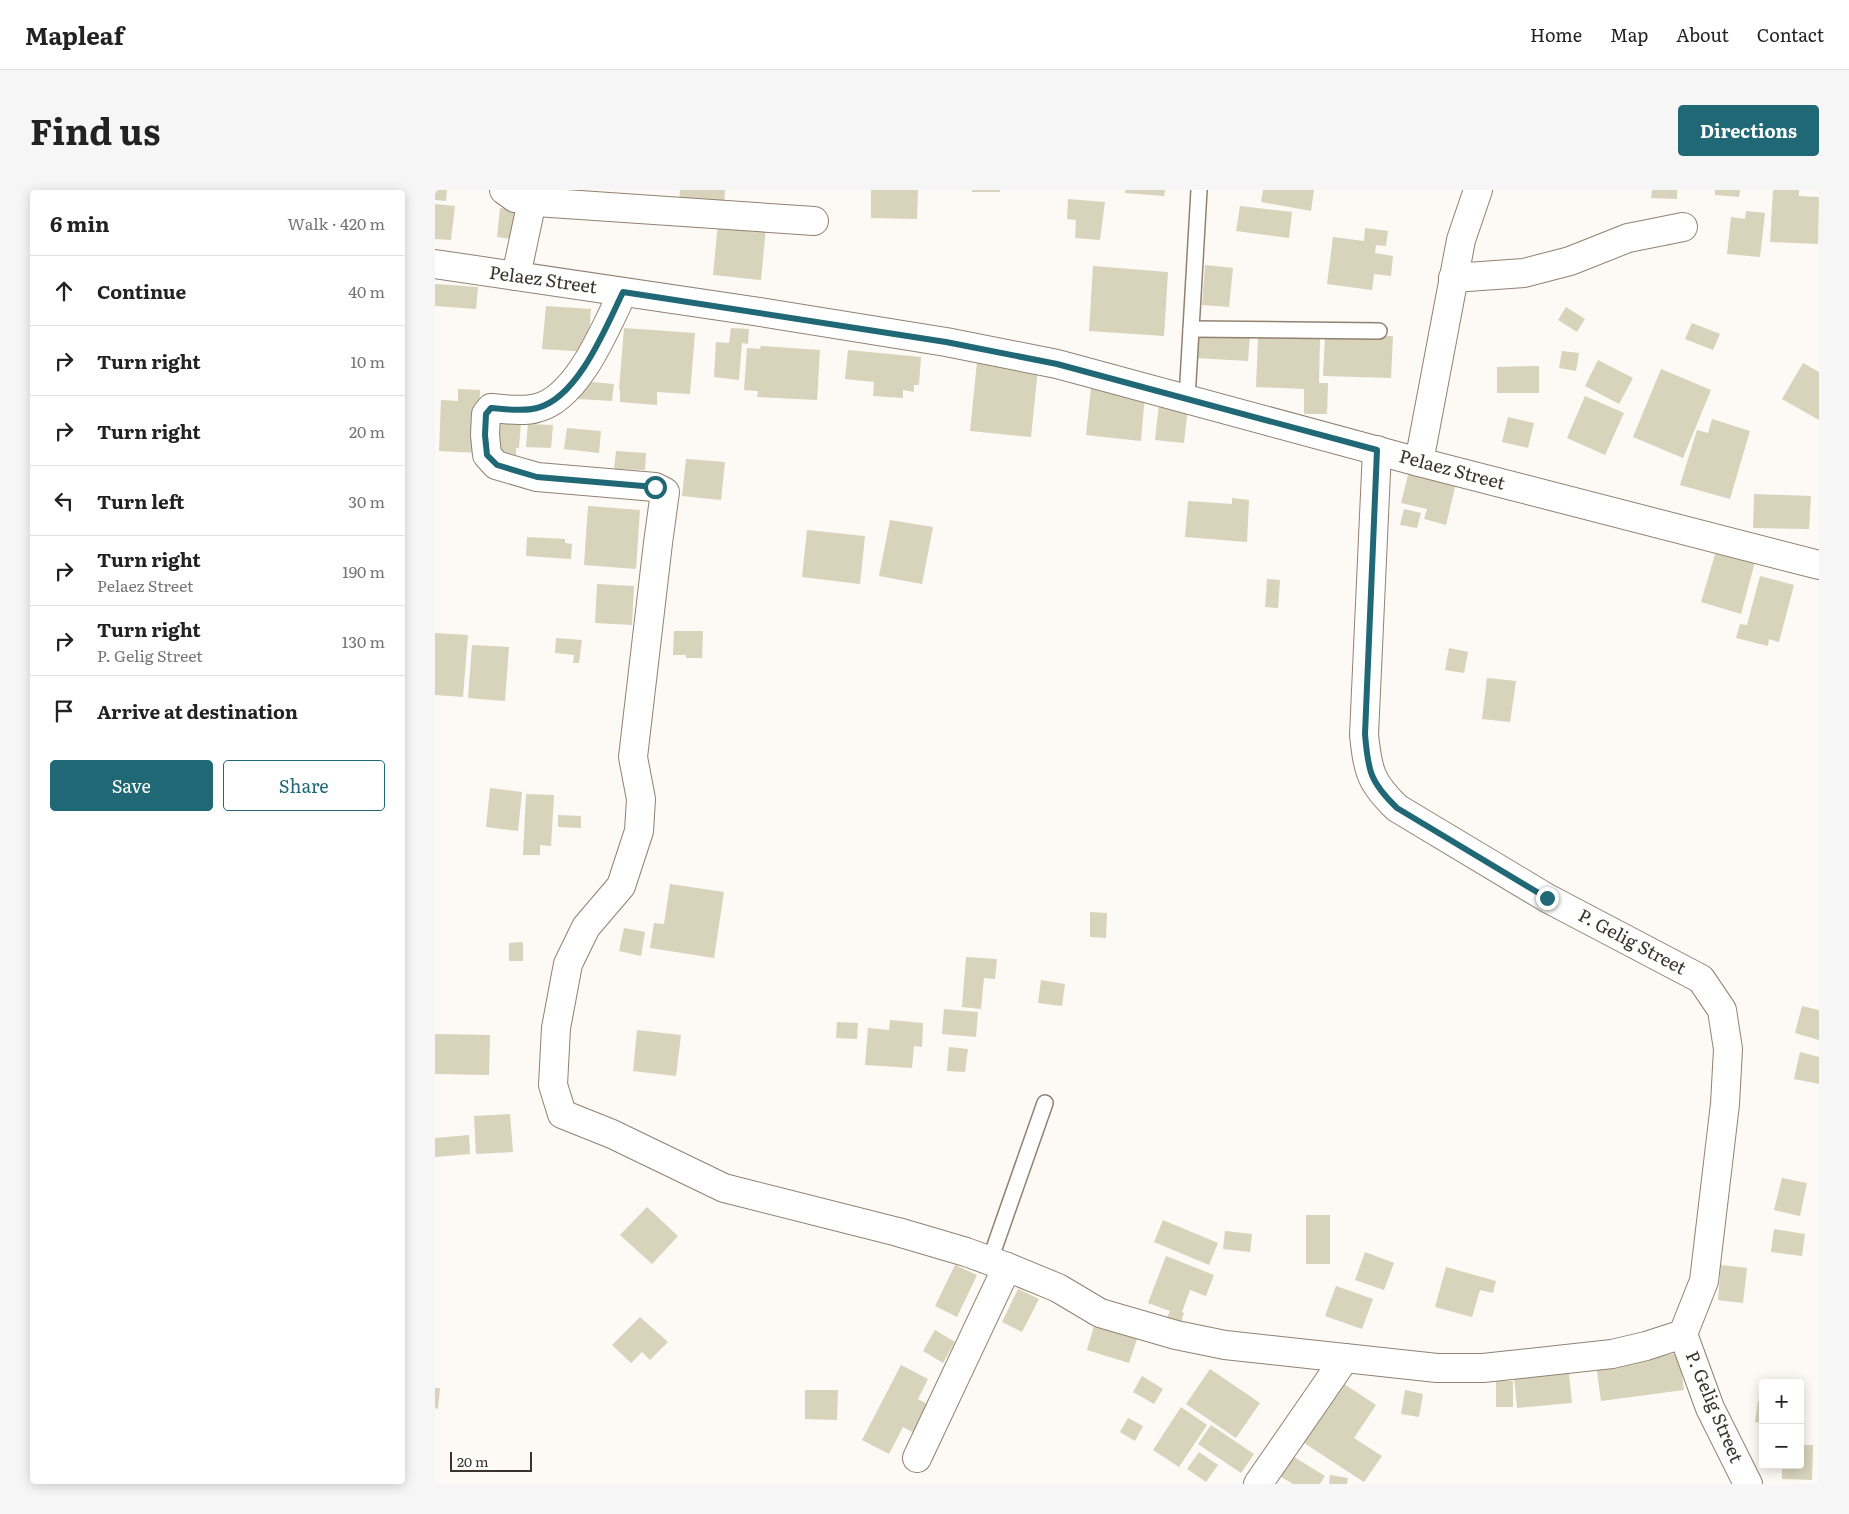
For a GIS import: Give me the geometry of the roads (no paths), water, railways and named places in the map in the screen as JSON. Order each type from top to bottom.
[{"type":"street","points":[[504,190],[515,198],[532,201],[814,221]]},
{"type":"street","points":[[1419,462],[1461,240],[1478,190]]},
{"type":"street","points":[[516,276],[532,201]]},
{"type":"street","points":[[1453,278],[1524,273],[1569,261],[1628,238],[1683,227]]},
{"type":"street","name":"Pelaez Street","points":[[435,264],[946,342],[1057,364],[1419,462],[1819,566]]},
{"type":"street","points":[[623,292],[595,350],[573,382],[556,400],[536,408],[491,408],[486,414],[485,435],[487,455],[497,465],[537,477],[655,487],[665,492],[665,505],[658,543],[633,757],[641,799],[639,831],[621,886],[586,927],[568,964],[556,1028],[553,1084],[562,1114],[612,1134],[724,1188],[899,1232],[999,1264],[1058,1288],[1100,1313],[1143,1326],[1225,1345],[1437,1368],[1483,1368],[1612,1354],[1646,1346],[1683,1334]]},
{"type":"street","name":"P. Gelig Street","points":[[1377,450],[1365,734],[1367,764],[1372,779],[1383,795],[1397,808],[1547,898],[1701,979],[1722,1010],[1728,1049],[1725,1104],[1704,1281],[1683,1334],[1710,1408],[1747,1484]]},
{"type":"street","points":[[917,1458],[999,1264]]},
{"type":"street","points":[[1258,1484],[1345,1358]]},
{"type":"lane","points":[[1187,399],[1199,190]]},
{"type":"lane","points":[[1191,329],[1379,331]]},
{"type":"lane","points":[[999,1264],[1045,1103]]}]
